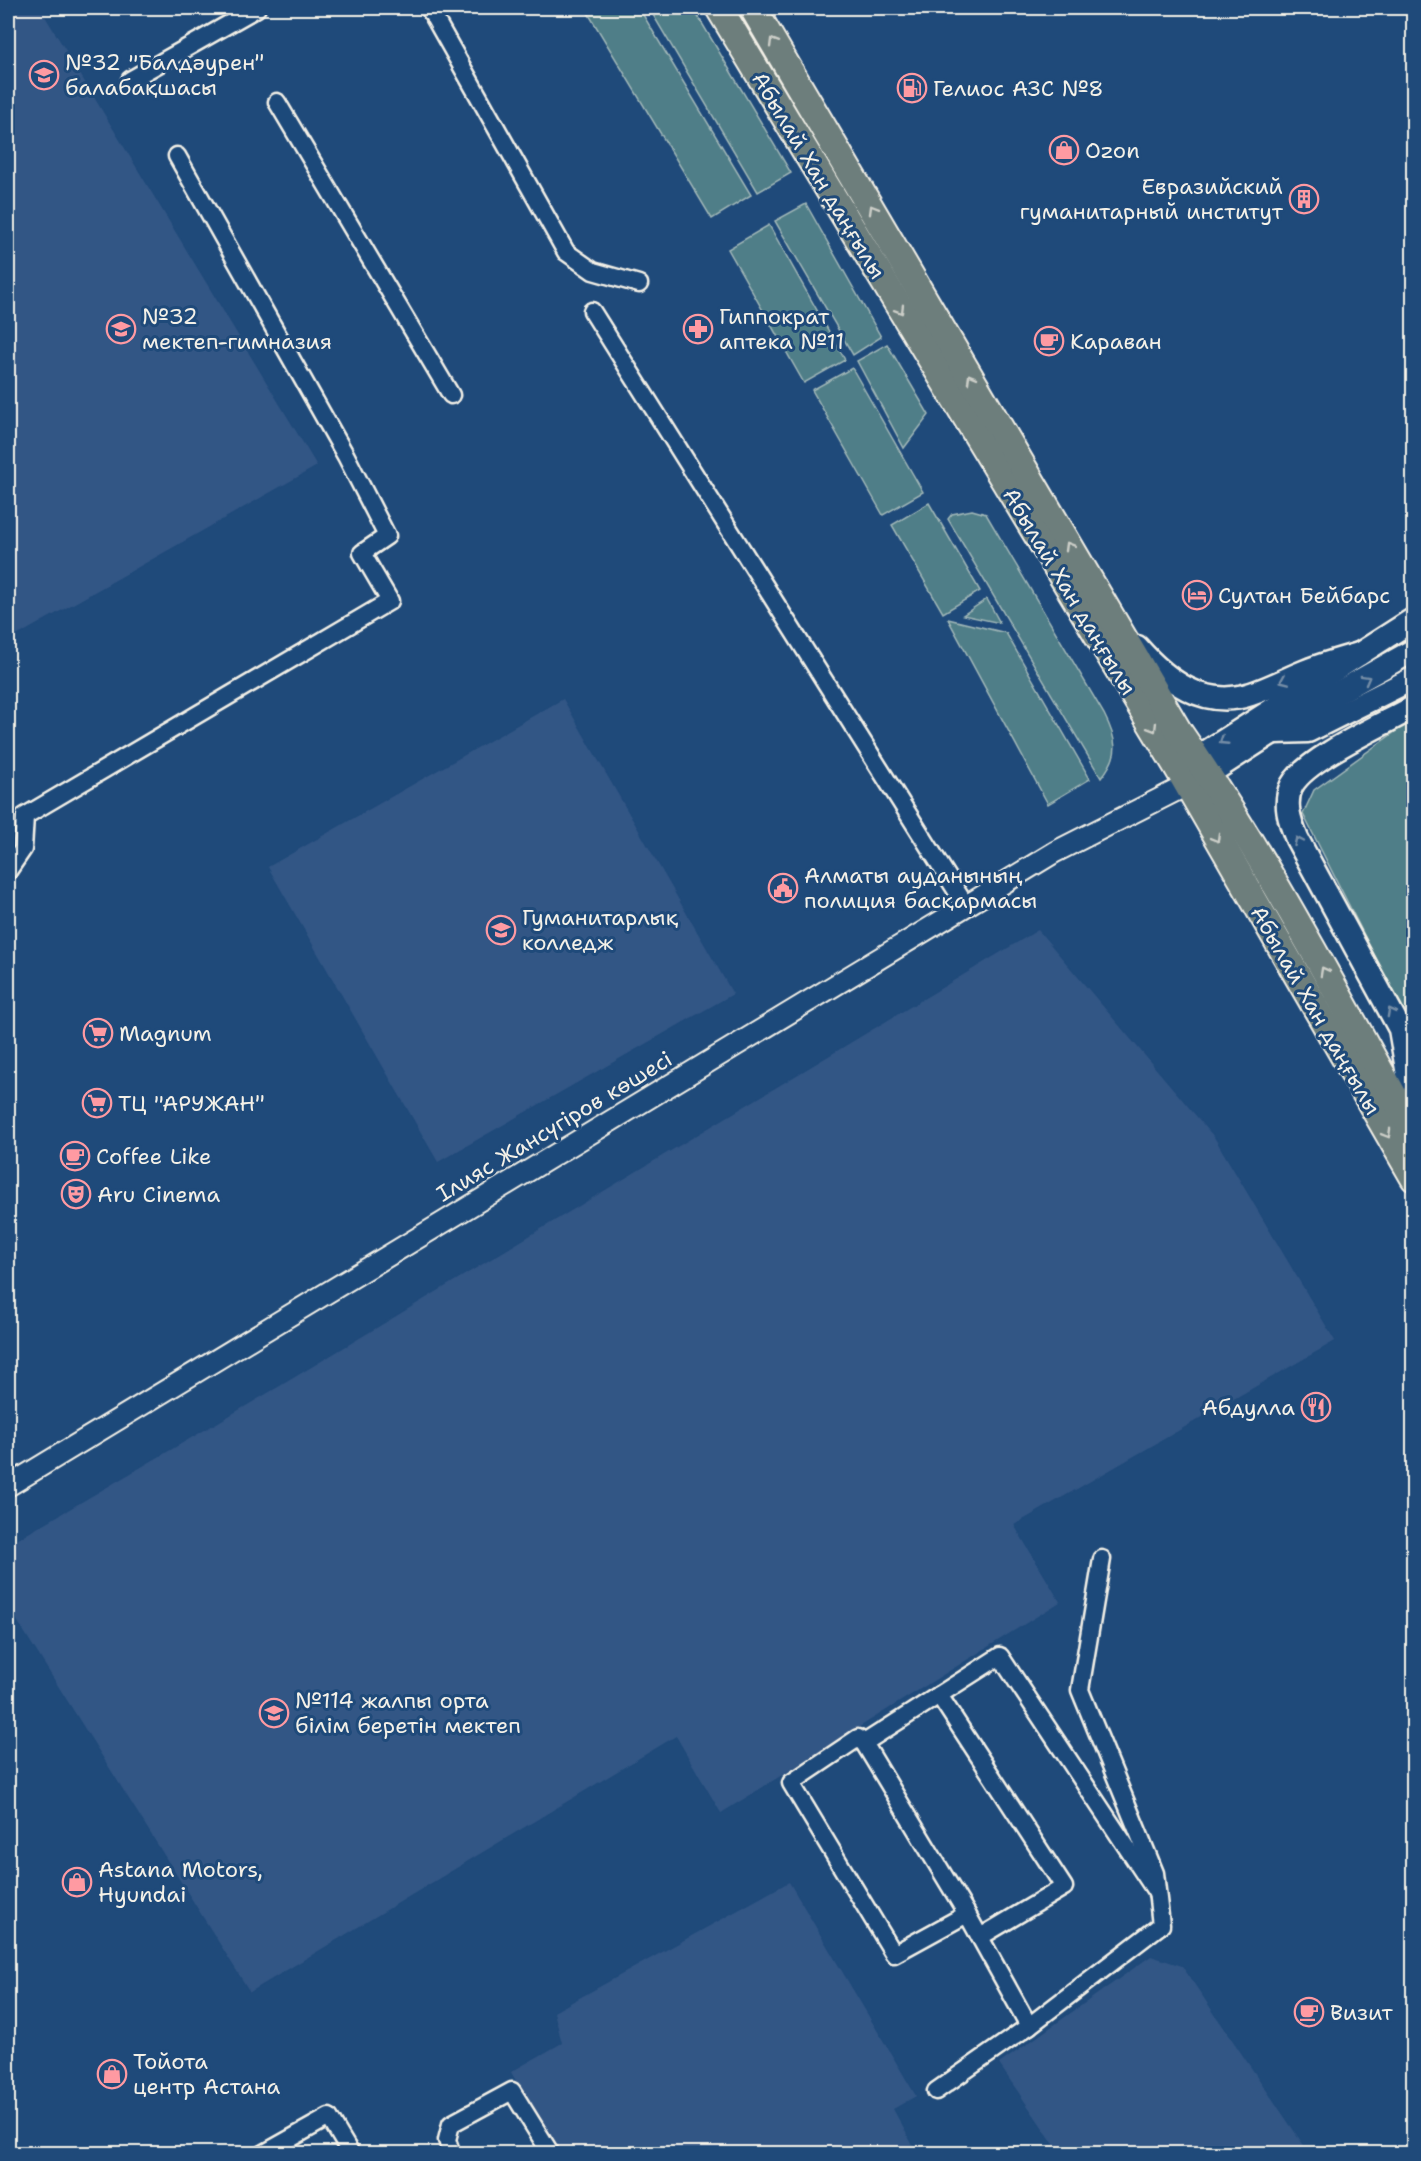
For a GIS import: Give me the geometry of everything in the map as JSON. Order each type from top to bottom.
[{"type":"main road","name":"Абылай Хан даңғылы","points":[[719,8],[1193,773],[1296,921],[1413,1132]]},
{"type":"main road","name":"Абылай Хан даңғылы","points":[[753,8],[1092,585],[1413,1178]]},
{"type":"main road","points":[[1092,585],[1128,636],[1156,669],[1178,686],[1199,694],[1224,698],[1250,694],[1308,670],[1359,654]]},
{"type":"main road","points":[[1193,773],[1359,654],[1413,619]]},
{"type":"main road","points":[[1193,773],[1275,732],[1305,711],[1413,650]]},
{"type":"main road","points":[[1275,732],[1308,731],[1413,678]]},
{"type":"main road","points":[[1413,707],[1307,767],[1291,786],[1287,813],[1297,839],[1400,1029],[1413,1109]]},
{"type":"street","points":[[130,80],[256,8]]},
{"type":"street","points":[[429,8],[566,252],[592,271],[639,284]]},
{"type":"street","points":[[277,102],[451,394]]},
{"type":"street","points":[[8,871],[23,849],[25,816],[390,601],[362,553],[387,536],[346,456],[177,156]]},
{"type":"street","points":[[592,311],[966,906]]},
{"type":"street","name":"Ілияс Жансүгіров көшесі","points":[[8,1486],[1055,852],[1130,815],[1193,773]]},
{"type":"street","points":[[936,2091],[1029,2026],[1161,1925],[1155,1873],[1080,1690],[1102,1558]]},
{"type":"street","points":[[864,1743],[1000,1656],[1157,1893]]},
{"type":"street","points":[[939,1695],[1064,1887],[980,1938]]},
{"type":"street","points":[[967,1914],[894,1954],[791,1783],[858,1738],[864,1743],[967,1914],[1029,2026]]},
{"type":"street","points":[[450,2153],[447,2140],[451,2124],[513,2091],[551,2154]]},
{"type":"street","points":[[263,2154],[329,2117],[351,2154]]},
{"type":"shaded area","name":"№32 мектеп-гимназия","points":[[8,8],[40,8],[317,466],[11,639],[8,637]]},
{"type":"shaded area","name":"Гуманитарлық колледж","points":[[563,699],[733,994],[438,1162],[268,867]]},
{"type":"shaded area","points":[[1038,930],[1214,1137],[1335,1341],[1014,1525],[1060,1602],[721,1813],[676,1736],[250,1992],[8,1606],[8,1545],[280,1386]]},
{"type":"shaded area","points":[[789,1882],[916,2096],[893,2109],[917,2153],[557,2153],[511,2072],[562,2043],[554,2012]]},
{"type":"shaded area","points":[[1151,1956],[1182,1966],[1309,2153],[1060,2153],[999,2064]]},
{"type":"green space","points":[[585,8],[639,8],[751,195],[712,219]]},
{"type":"green space","points":[[649,8],[693,8],[791,173],[758,192]]},
{"type":"green space","points":[[806,204],[881,337],[853,355],[775,221]]},
{"type":"green space","points":[[769,225],[845,360],[804,383],[728,249]]},
{"type":"green space","points":[[887,344],[929,415],[904,448],[857,361]]},
{"type":"green space","points":[[852,368],[923,492],[883,515],[812,390]]},
{"type":"green space","points":[[929,503],[980,591],[943,613],[892,525]]},
{"type":"green space","points":[[972,510],[986,514],[1104,714],[1112,732],[1115,747],[1112,762],[1101,778],[948,519],[952,514]]},
{"type":"green space","points":[[987,599],[1000,623],[963,615]]},
{"type":"green space","points":[[948,619],[1006,633],[1090,779],[1048,804]]},
{"type":"green space","points":[[1413,719],[1413,1032],[1303,814],[1314,790]]},
{"type":"place","name":"№32 \"Балдәурен\" балабақшасы","points":[[44,75]]},
{"type":"place","name":"Гелиос АЗС №8","points":[[912,88]]},
{"type":"place","name":"Ozon","points":[[1064,150]]},
{"type":"place","name":"Евразийский гуманитарный институт","points":[[1304,199]]},
{"type":"place","name":"№32 мектеп-гимназия","points":[[121,329]]},
{"type":"place","name":"Гиппократ аптека №11","points":[[698,329]]},
{"type":"place","name":"Караван","points":[[1049,341]]},
{"type":"place","name":"Султан Бейбарс","points":[[1197,595]]},
{"type":"place","name":"Алматы ауданының полиция басқармасы","points":[[783,888]]},
{"type":"place","name":"Гуманитарлық колледж","points":[[501,930]]},
{"type":"place","name":"Magnum","points":[[98,1033]]},
{"type":"place","name":"ТЦ \"АРУЖАН\"","points":[[97,1103]]},
{"type":"place","name":"Coffee Like","points":[[75,1156]]},
{"type":"place","name":"Aru Cinema","points":[[76,1194]]},
{"type":"place","name":"Абдулла","points":[[1316,1407]]},
{"type":"place","name":"№114 жалпы орта білім беретін мектеп","points":[[274,1713]]},
{"type":"place","name":"Astana Motors, Hyundai","points":[[77,1882]]},
{"type":"place","name":"Визит","points":[[1309,2012]]},
{"type":"place","name":"Тойота центр Астана","points":[[112,2074]]}]
